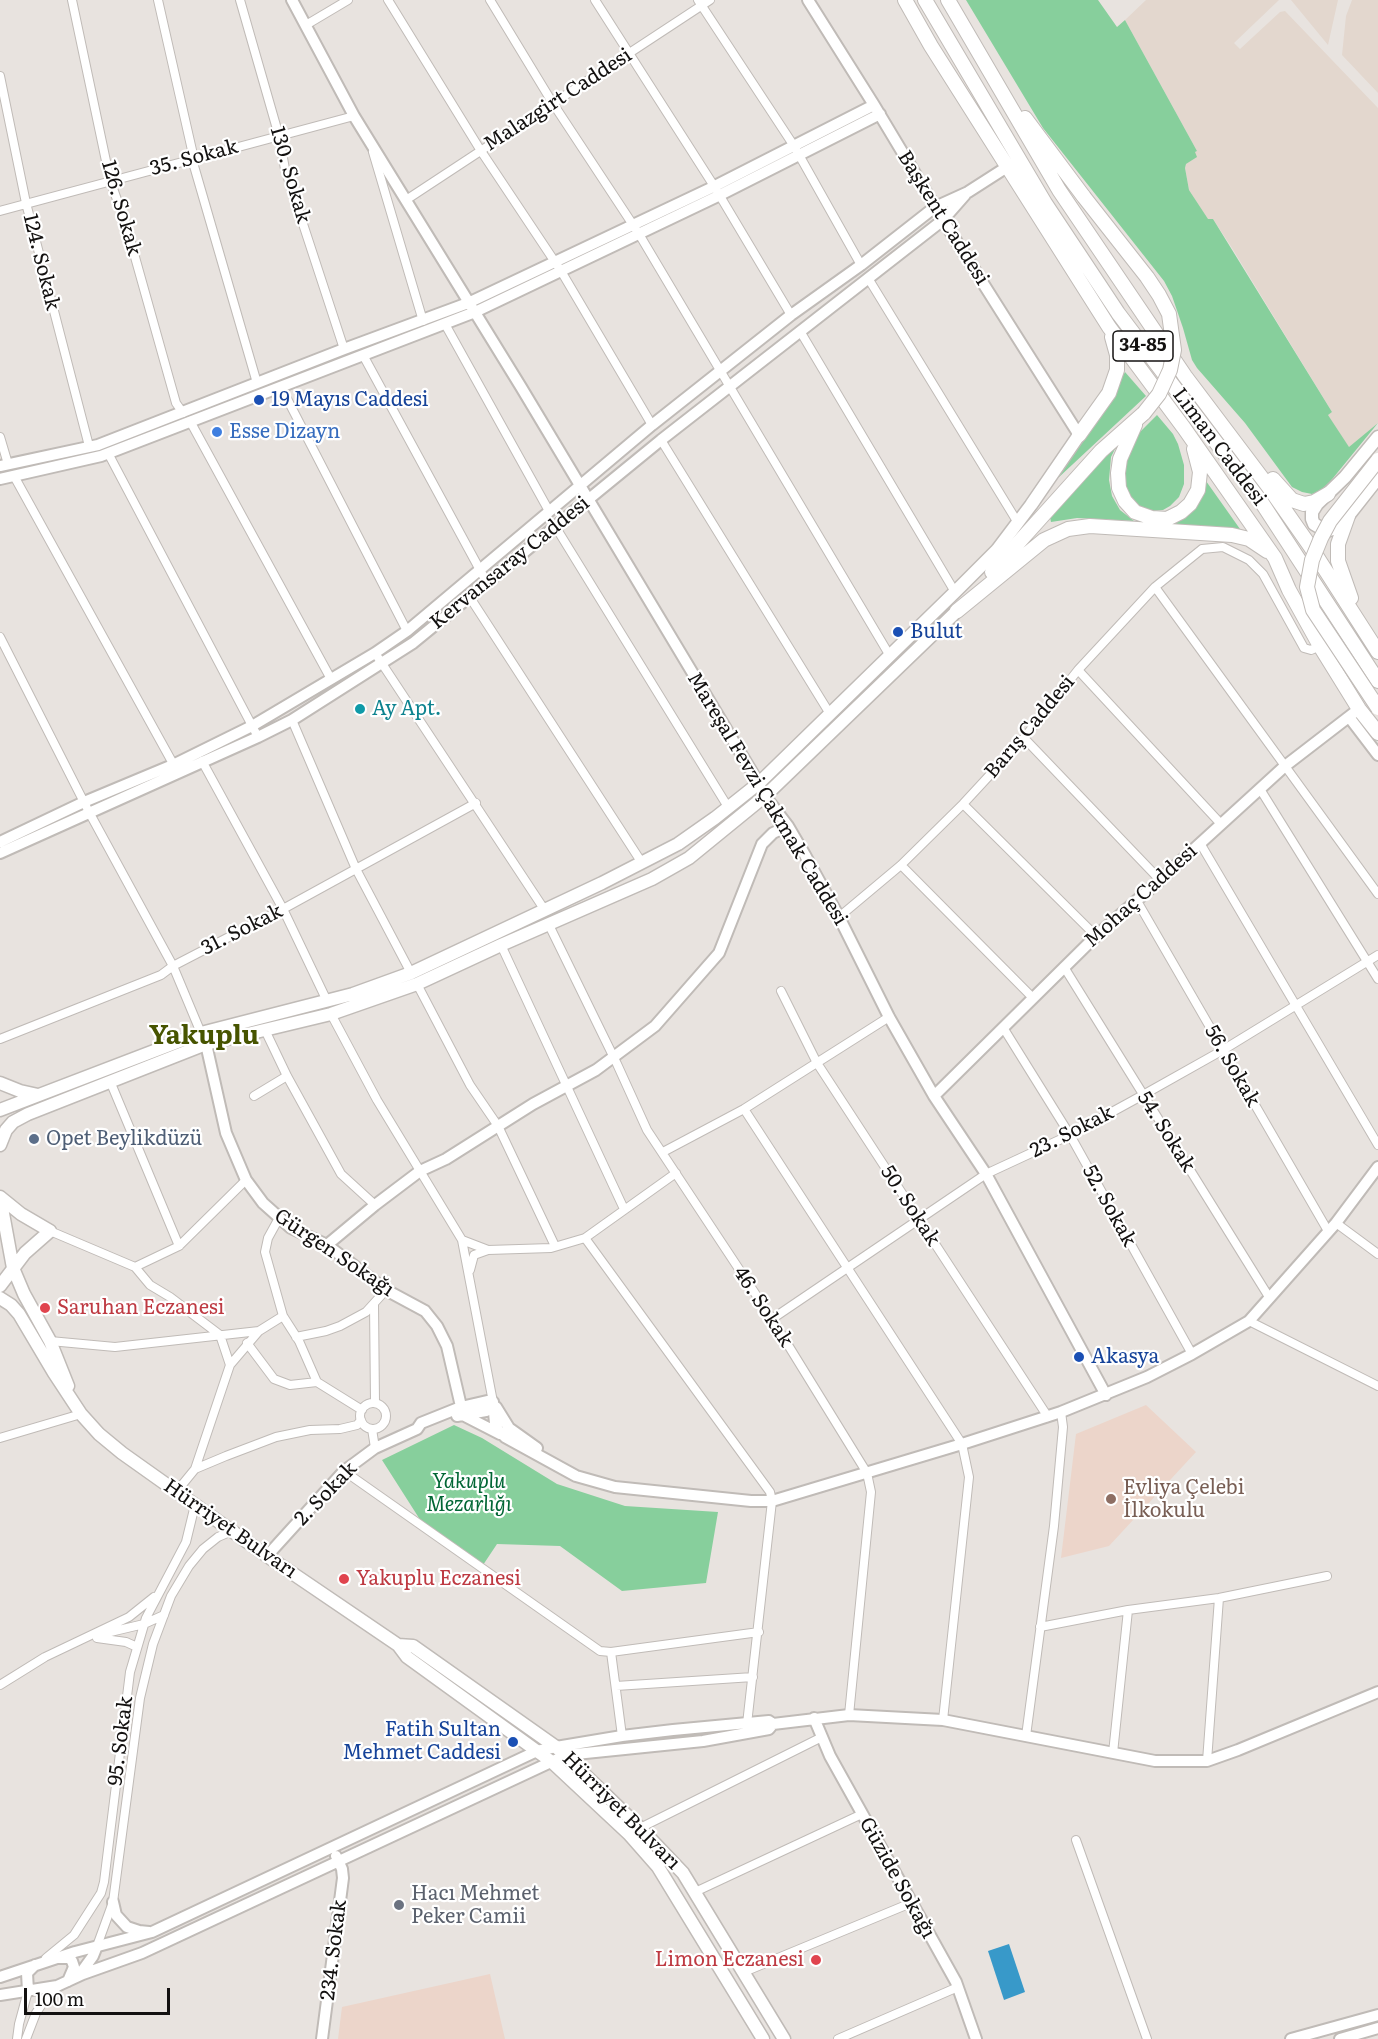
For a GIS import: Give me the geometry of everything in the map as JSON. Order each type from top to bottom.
[{"type":"highway","points":[[905,0],[931,46],[1109,327],[1184,428],[1275,558],[1289,590],[1354,713],[1378,733]]},
{"type":"highway","name":"Liman Caddesi","points":[[925,0],[1045,203],[1118,314],[1262,503],[1378,681]]},
{"type":"highway","name":"Liman Caddesi","points":[[948,0],[1059,190],[1185,376],[1304,538],[1378,652]]},
{"type":"highway","points":[[969,37],[1024,117],[1160,295],[1169,314],[1174,350],[1170,370],[1160,394],[1144,413],[1126,442],[1120,459],[1119,488],[1125,501],[1135,512],[1152,518],[1167,519],[1190,504],[1198,490],[1200,472],[1196,452],[1184,428]]},
{"type":"highway","points":[[1079,435],[1109,393],[1117,370],[1117,354],[1109,327]]},
{"type":"highway","points":[[1204,401],[1229,423],[1280,489],[1292,500],[1304,504],[1314,502],[1328,494]]},
{"type":"highway","points":[[957,611],[1101,451],[1144,413]]},
{"type":"highway","points":[[1378,460],[1330,521],[1321,537],[1312,560],[1307,587],[1313,610],[1378,708]]},
{"type":"highway","points":[[1348,516],[1338,544],[1338,561],[1366,633]]},
{"type":"highway","points":[[957,611],[1044,540],[1068,529],[1090,526],[1232,535],[1249,539],[1275,558]]},
{"type":"main road","points":[[0,1110],[203,1039],[327,1001],[414,979],[544,909],[678,844],[759,783],[956,592],[997,550],[1079,435]]},
{"type":"main road","points":[[1378,437],[1312,512],[1314,524],[1326,531],[1333,529],[1348,516],[1378,478]]},
{"type":"main road","points":[[0,1145],[6,1130],[13,1122],[28,1114],[110,1081],[203,1039],[265,1030],[332,1014],[549,925],[652,879],[680,863],[765,796],[957,611]]},
{"type":"main road","points":[[544,909],[549,925]]},
{"type":"main road","points":[[0,1083],[39,1095]]},
{"type":"main road","points":[[0,1197],[21,1214],[50,1231],[25,1253],[0,1286]]},
{"type":"main road","name":"Hürriyet Bulvarı","points":[[0,1197],[13,1268],[26,1299],[50,1341],[74,1401],[81,1414],[99,1434],[122,1453],[267,1556],[398,1645],[407,1657],[552,1762],[629,1834],[658,1867],[763,2039]]},
{"type":"main road","name":"Hürriyet Bulvarı","points":[[0,1298],[19,1314],[54,1373],[74,1401]]},
{"type":"main road","points":[[28,1329],[33,1335],[50,1341]]},
{"type":"main road","name":"Hürriyet Bulvarı","points":[[398,1645],[413,1646],[556,1747],[640,1828],[683,1873],[784,2039]]},
{"type":"street","name":"126. Sokak","points":[[72,0],[110,180],[126,225],[177,403],[187,417],[331,679]]},
{"type":"street","points":[[158,0],[193,159],[262,394]]},
{"type":"street","name":"130. Sokak","points":[[240,0],[279,136],[285,168],[344,349]]},
{"type":"street","name":"Mareşal Fevzi Çakmak Caddesi","points":[[292,0],[354,116],[588,499],[765,796],[788,826],[839,917],[889,1017],[934,1096],[986,1174],[1106,1395]]},
{"type":"street","points":[[306,25],[348,0]]},
{"type":"street","points":[[388,0],[481,151],[558,267],[652,425]]},
{"type":"street","points":[[490,0],[552,102],[636,229],[890,656]]},
{"type":"street","points":[[595,0],[717,190],[791,315]]},
{"type":"street","name":"Malazgirt Caddesi","points":[[406,200],[628,54],[700,3],[710,0]]},
{"type":"street","name":"Başkent Caddesi","points":[[807,0],[1079,435]]},
{"type":"street","points":[[700,3],[797,151],[861,265]]},
{"type":"street","name":"124. Sokak","points":[[0,76],[26,203],[89,446]]},
{"type":"street","points":[[0,479],[95,457],[106,448],[187,417],[262,394],[279,382],[344,349],[361,350],[445,324],[471,308],[797,151],[877,109]]},
{"type":"street","name":"35. Sokak","points":[[0,211],[354,116]]},
{"type":"street","points":[[370,142],[423,321]]},
{"type":"street","name":"Kervansaray Caddesi","points":[[0,842],[176,768],[375,653],[407,631],[652,425],[791,315],[861,265],[935,207],[968,192],[1007,166]]},
{"type":"street","name":"Kervansaray Caddesi","points":[[176,768],[202,761],[292,720],[413,643],[661,440],[943,220],[968,192]]},
{"type":"street","points":[[868,278],[1018,522]]},
{"type":"street","points":[[187,417],[257,383],[279,382],[351,360],[361,350],[423,321],[471,308]]},
{"type":"street","points":[[445,324],[549,511]]},
{"type":"street","points":[[801,331],[956,592]]},
{"type":"street","points":[[344,349],[351,360]]},
{"type":"street","points":[[361,350],[486,581]]},
{"type":"street","points":[[279,382],[407,631]]},
{"type":"street","points":[[0,437],[4,465],[14,476],[176,768]]},
{"type":"street","points":[[661,440],[830,714]]},
{"type":"street","points":[[4,465],[89,446],[106,448]]},
{"type":"street","points":[[89,446],[95,457]]},
{"type":"street","points":[[106,448],[258,737]]},
{"type":"street","points":[[555,526],[728,807]]},
{"type":"street","name":"Barış Caddesi","points":[[839,917],[901,865],[963,804],[1024,738],[1078,670],[1155,587],[1202,549],[1224,547],[1249,560],[1263,574],[1304,648],[1311,650],[1320,646]]},
{"type":"street","points":[[1155,587],[1378,894]]},
{"type":"street","points":[[469,596],[642,863]]},
{"type":"street","points":[[0,637],[87,807],[173,966],[203,1039]]},
{"type":"street","points":[[375,653],[544,909]]},
{"type":"street","points":[[1078,670],[1221,824]]},
{"type":"street","points":[[1354,713],[1378,755]]},
{"type":"street","name":"Mohaç Caddesi","points":[[934,1096],[1096,936],[1285,765],[1354,713]]},
{"type":"street","points":[[292,720],[356,869],[470,1085],[498,1126],[555,1246]]},
{"type":"street","points":[[1024,738],[1160,880]]},
{"type":"street","points":[[202,761],[284,909],[327,1001]]},
{"type":"street","points":[[1260,789],[1378,979]]},
{"type":"street","name":"31. Sokak","points":[[0,1039],[161,975],[173,966],[284,909],[476,803]]},
{"type":"street","points":[[963,804],[1096,936]]},
{"type":"street","name":"Kervansaray Caddesi","points":[[0,853],[87,807]]},
{"type":"street","points":[[327,1245],[420,1171],[446,1159],[614,1058],[655,1026],[718,953],[762,844],[772,833],[788,826]]},
{"type":"street","points":[[1200,843],[1378,1144]]},
{"type":"street","points":[[901,865],[1033,999]]},
{"type":"street","name":"56. Sokak","points":[[1137,901],[1223,1050],[1332,1227]]},
{"type":"street","name":"46. Sokak","points":[[549,925],[647,1130],[772,1319],[867,1473],[871,1492],[849,1715]]},
{"type":"street","points":[[501,945],[624,1209]]},
{"type":"street","name":"23. Sokak","points":[[772,1319],[986,1174],[1070,1136],[1223,1050],[1378,955]]},
{"type":"street","name":"54. Sokak","points":[[1064,967],[1269,1297]]},
{"type":"street","name":"50. Sokak","points":[[781,991],[817,1063],[1048,1417]]},
{"type":"street","points":[[332,1014],[377,1100],[462,1240],[495,1423],[505,1437]]},
{"type":"street","points":[[663,1152],[744,1109],[889,1017]]},
{"type":"street","name":"52. Sokak","points":[[1004,1029],[1070,1136],[1192,1354]]},
{"type":"street","points":[[265,1030],[287,1076],[341,1173],[375,1205]]},
{"type":"street","name":"Gürgen Sokağı","points":[[203,1039],[226,1133],[246,1180],[263,1203],[291,1228],[327,1245],[386,1290],[425,1311],[437,1326],[447,1346],[462,1411]]},
{"type":"street","points":[[254,1096],[287,1076]]},
{"type":"street","points":[[110,1081],[179,1246]]},
{"type":"street","points":[[744,1109],[962,1444],[969,1477],[943,1720]]},
{"type":"street","points":[[462,1411],[564,1470],[594,1482],[615,1487],[751,1501],[772,1501],[1048,1417],[1106,1395],[1192,1354],[1249,1321],[1332,1227],[1378,1167]]},
{"type":"street","points":[[469,1274],[474,1255],[488,1250],[551,1248],[585,1238],[675,1173]]},
{"type":"street","points":[[135,1267],[179,1246],[246,1180]]},
{"type":"street","points":[[279,1218],[268,1238],[265,1252],[283,1316],[296,1337],[317,1382],[362,1410]]},
{"type":"street","points":[[1332,1227],[1378,1254]]},
{"type":"street","points":[[50,1231],[135,1267],[150,1286],[170,1297],[220,1335],[230,1365]]},
{"type":"street","points":[[585,1238],[770,1492],[772,1501],[747,1724]]},
{"type":"street","points":[[462,1240],[488,1250]]},
{"type":"street","points":[[296,1337],[340,1326],[366,1312],[386,1290]]},
{"type":"street","points":[[374,1304],[375,1403]]},
{"type":"street","points":[[177,1491],[195,1469],[230,1365],[259,1331],[283,1316]]},
{"type":"street","points":[[1249,1321],[1378,1386]]},
{"type":"street","points":[[50,1341],[115,1347],[259,1331]]},
{"type":"street","points":[[248,1343],[274,1379],[290,1385],[317,1382]]},
{"type":"street","points":[[493,1402],[509,1428],[531,1444],[586,1473],[622,1482],[734,1493],[772,1501]]},
{"type":"street","points":[[375,1448],[417,1429],[421,1424],[462,1411],[486,1411],[493,1402]]},
{"type":"street","points":[[195,1469],[276,1437],[309,1430],[340,1430],[357,1425],[361,1420],[362,1410],[367,1404],[375,1403],[382,1406],[387,1418],[383,1425],[372,1429],[365,1426],[361,1420]]},
{"type":"street","points":[[1026,1736],[1062,1438],[1061,1412]]},
{"type":"street","points":[[0,1438],[81,1414]]},
{"type":"street","name":"2. Sokak","points":[[267,1556],[344,1472],[375,1448],[372,1429]]},
{"type":"street","points":[[344,1472],[600,1651],[611,1652],[759,1632]]},
{"type":"street","name":"95. Sokak","points":[[37,1963],[50,1956],[74,1935],[101,1893],[130,1671],[144,1624],[186,1542],[195,1505]]},
{"type":"street","name":"95. Sokak","points":[[97,1946],[113,1902],[138,1713],[148,1660],[171,1596],[196,1557],[218,1537],[232,1531]]},
{"type":"street","points":[[1040,1627],[1128,1610],[1219,1598],[1327,1576]]},
{"type":"street","points":[[0,1685],[45,1657],[129,1617],[160,1591]]},
{"type":"street","points":[[1207,1761],[1219,1598]]},
{"type":"street","points":[[1113,1753],[1128,1610]]},
{"type":"street","points":[[89,1637],[144,1624],[164,1615]]},
{"type":"street","points":[[89,1637],[126,1642],[137,1647]]},
{"type":"street","points":[[611,1652],[622,1736]]},
{"type":"street","points":[[616,1686],[753,1677]]},
{"type":"street","points":[[0,1977],[53,1958],[152,1932],[537,1751],[556,1747],[622,1736],[769,1721],[773,1724],[849,1715],[943,1720],[1155,1761],[1207,1761],[1378,1692]]},
{"type":"street","points":[[124,1710],[138,1713]]},
{"type":"street","name":"Güzide Sokağı","points":[[814,1718],[830,1756],[957,1987],[976,2039]]},
{"type":"street","points":[[0,1995],[66,1982],[142,1953],[566,1755],[703,1741],[769,1729],[773,1724]]},
{"type":"street","points":[[640,1828],[822,1737]]},
{"type":"street","points":[[695,1892],[862,1814]]},
{"type":"street","points":[[1076,1840],[1148,2039]]},
{"type":"street","name":"234. Sokak","points":[[322,2039],[343,1878],[331,1847]]},
{"type":"street","points":[[113,1902],[116,1915],[127,1927],[152,1932]]},
{"type":"street","points":[[744,1972],[911,1903]]},
{"type":"street","points":[[26,2039],[36,2013],[44,2001],[85,1969],[97,1946]]},
{"type":"street","points":[[53,1958],[69,1958],[72,1961],[74,1967],[66,1982]]},
{"type":"street","points":[[17,2039],[28,1991],[27,1973],[37,1963]]},
{"type":"street","points":[[838,2039],[957,1987]]},
{"type":"street","points":[[1291,2039],[1378,2015]]},
{"type":"street","points":[[1340,2039],[1378,2028]]},
{"type":"shaded area","points":[[1146,0],[1279,0],[1234,43],[1240,49],[1280,12],[1285,11],[1378,108],[1378,423],[1349,448],[1327,415],[1332,412],[1232,248],[1213,219],[1208,220],[1189,190],[1185,168],[1186,164],[1196,157],[1194,152],[1197,151],[1125,20]]},
{"type":"shaded area","points":[[1291,0],[1338,0],[1328,45]]},
{"type":"shaded area","points":[[1352,0],[1378,0],[1378,93],[1342,55],[1346,16]]},
{"type":"shaded area","name":"Evliya Çelebi İlkokulu","points":[[1146,1405],[1196,1452],[1109,1546],[1061,1558],[1076,1434]]},
{"type":"shaded area","points":[[490,1974],[505,2039],[338,2039],[342,2007]]},
{"type":"green space","points":[[966,0],[1098,0],[1117,27],[1125,20],[1197,151],[1195,152],[1197,157],[1186,164],[1185,168],[1189,190],[1208,219],[1213,219],[1332,412],[1328,415],[1349,447],[1378,423],[1322,490],[1312,494],[1292,487],[1245,423],[1197,368],[1192,360],[1172,296],[1164,281],[1043,128]]},
{"type":"green space","points":[[1125,372],[1146,396],[1058,478],[1107,404]]},
{"type":"green space","points":[[1157,415],[1173,434],[1178,444],[1184,465],[1184,484],[1179,497],[1170,506],[1163,510],[1150,511],[1129,500],[1123,485],[1125,461],[1138,434]]},
{"type":"green space","points":[[1119,441],[1111,457],[1109,480],[1112,496],[1120,510],[1134,521],[1077,518],[1051,522],[1050,517]]},
{"type":"green space","points":[[1201,474],[1240,529],[1164,525],[1181,515]]},
{"type":"green space","name":"Yakuplu Mezarlığı","points":[[454,1425],[482,1438],[557,1484],[625,1506],[718,1512],[706,1583],[622,1591],[560,1546],[497,1544],[483,1565],[426,1529],[382,1460]]},
{"type":"water","points":[[1009,1944],[1025,1992],[1004,2000],[988,1951]]},
{"type":"place","name":"19 Mayıs Caddesi","points":[[259,400]]},
{"type":"place","name":"Esse Dizayn","points":[[217,432]]},
{"type":"place","name":"Bulut","points":[[898,632]]},
{"type":"place","name":"Ay Apt.","points":[[360,709]]},
{"type":"place","name":"Opet Beylikdüzü","points":[[34,1139]]},
{"type":"place","name":"Saruhan Eczanesi","points":[[45,1308]]},
{"type":"place","name":"Akasya","points":[[1079,1357]]},
{"type":"place","name":"Evliya Çelebi İlkokulu","points":[[1111,1499]]},
{"type":"place","name":"Yakuplu Eczanesi","points":[[344,1579]]},
{"type":"place","name":"Fatih Sultan Mehmet Caddesi","points":[[513,1742]]},
{"type":"place","name":"Hacı Mehmet Peker Camii","points":[[399,1905]]},
{"type":"place","name":"Limon Eczanesi","points":[[816,1960]]},
{"type":"district","name":"Yakuplu","points":[[204,1036]]}]
